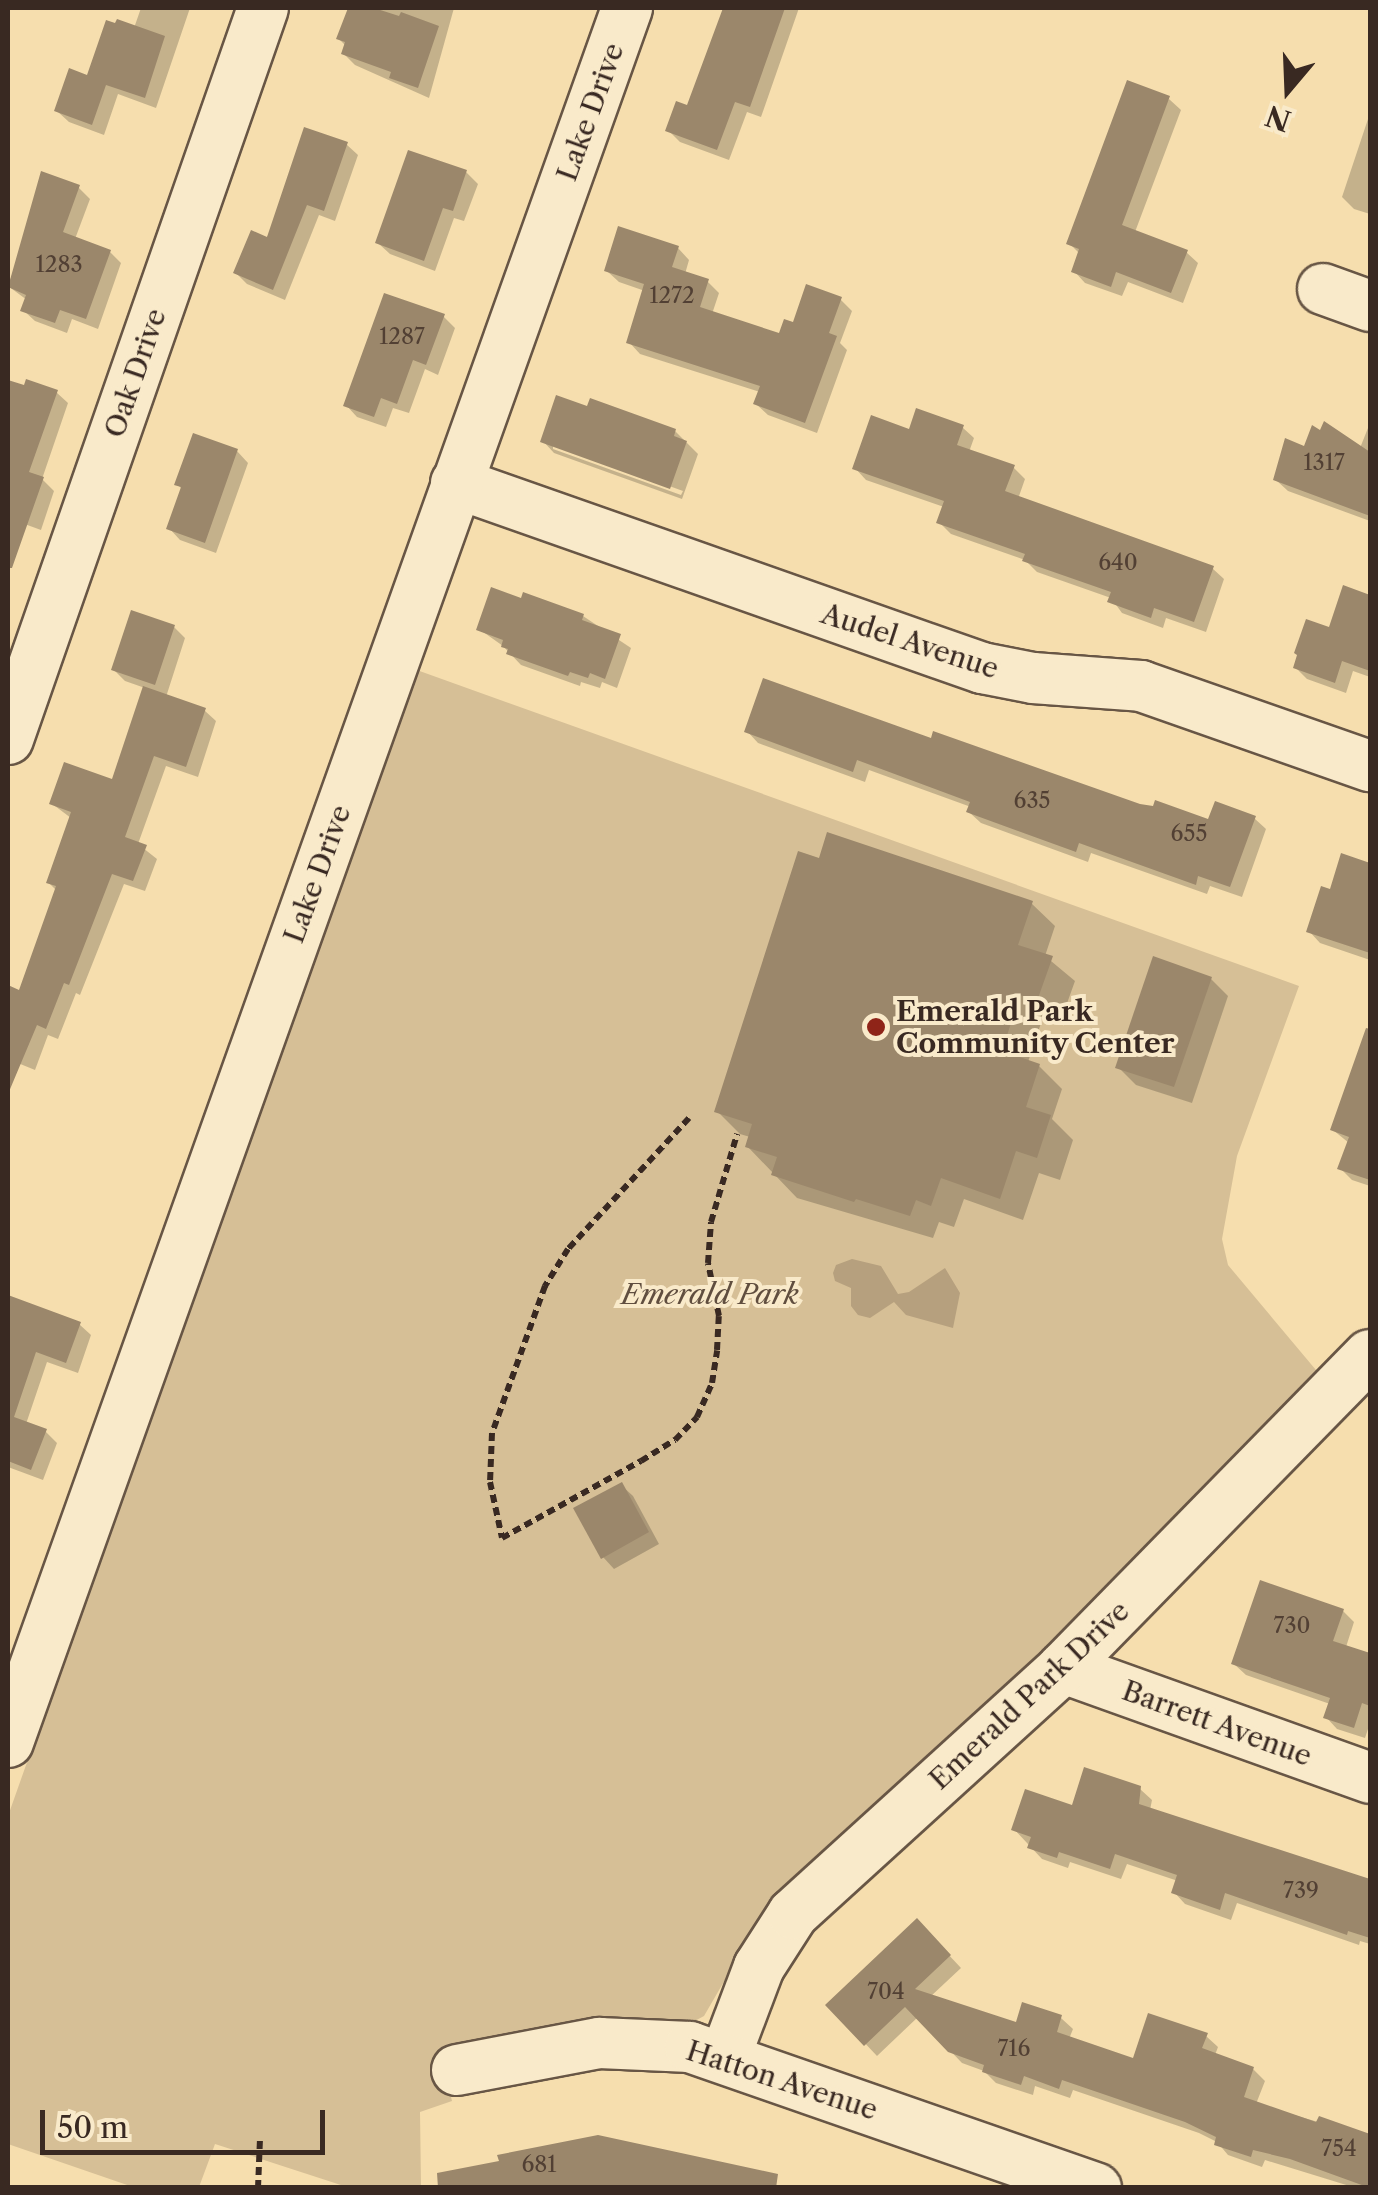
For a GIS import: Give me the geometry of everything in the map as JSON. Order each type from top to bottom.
[{"type":"street","name":"Oak Drive","points":[[8,739],[264,8]]},
{"type":"street","name":"Lake Drive","points":[[8,1742],[628,8]]},
{"type":"street","points":[[1323,290],[1370,306]]},
{"type":"street","name":"Audel Avenue","points":[[456,483],[982,668],[1033,678],[1141,686],[1370,766]]},
{"type":"street","name":"Emerald Park Drive","points":[[725,2056],[759,1966],[793,1914],[1063,1668],[1370,1356]]},
{"type":"street","name":"Barrett Avenue","points":[[1063,1668],[1370,1778]]},
{"type":"street","name":"Hatton Avenue","points":[[458,2070],[599,2043],[690,2046],[1096,2188]]},
{"type":"path","points":[[690,1118],[568,1249],[545,1286],[492,1433],[490,1482],[502,1538],[640,1462],[675,1440],[697,1417],[712,1383],[718,1350],[719,1316],[708,1262],[711,1222],[737,1134]]},
{"type":"path","points":[[258,2188],[260,2138]]},
{"type":"green space","name":"Emerald Park","points":[[414,669],[1299,986],[1237,1156],[1222,1239],[1228,1265],[1321,1376],[1017,1677],[762,1916],[704,2016],[691,2023],[440,2054],[452,2101],[420,2112],[421,2187],[347,2187],[215,2144],[199,2187],[133,2187],[8,2144],[8,1816]]},
{"type":"shaded area","points":[[852,1259],[881,1266],[898,1294],[909,1292],[945,1268],[960,1293],[953,1328],[906,1315],[894,1302],[870,1318],[858,1315],[851,1306],[851,1288],[835,1281],[833,1273],[836,1265]]},
{"type":"building","points":[[348,8],[374,8],[399,16],[401,12],[439,26],[418,88],[389,78],[391,72],[341,54],[345,42],[336,39]]},
{"type":"building","points":[[723,8],[785,8],[750,107],[735,102],[717,150],[665,131],[676,101],[687,105]]},
{"type":"building","points":[[117,19],[165,36],[145,98],[106,85],[92,125],[54,111],[69,68],[87,75],[106,20],[115,23]]},
{"type":"building","points":[[1127,80],[1170,96],[1122,225],[1188,250],[1171,293],[1116,272],[1111,287],[1071,272],[1079,249],[1066,244]]},
{"type":"building","points":[[304,127],[348,142],[324,211],[307,205],[273,290],[233,273],[251,230],[267,237]]},
{"type":"building","points":[[408,150],[467,170],[453,211],[443,208],[424,261],[375,243]]},
{"type":"building","points":[[41,171],[80,185],[63,232],[111,250],[86,319],[60,310],[55,323],[20,311],[26,295],[8,287]]},
{"type":"building","points":[[618,226],[679,246],[672,267],[709,279],[700,307],[779,333],[784,319],[793,322],[806,284],[842,297],[829,333],[837,336],[805,423],[753,404],[760,386],[626,343],[644,284],[604,271]]},
{"type":"building","points":[[384,293],[445,314],[426,365],[413,360],[397,404],[381,398],[374,417],[343,406]]},
{"type":"building","points":[[26,379],[58,390],[29,472],[44,477],[12,568],[8,568],[8,380],[24,385]]},
{"type":"building","points":[[556,395],[587,406],[590,398],[676,429],[674,436],[687,441],[670,489],[540,442]]},
{"type":"building","points":[[916,408],[964,425],[957,445],[1015,465],[1005,491],[1214,566],[1194,622],[1154,608],[1151,618],[1107,602],[1111,592],[1022,561],[1025,554],[936,523],[944,501],[852,469],[871,415],[909,429]]},
{"type":"building","points":[[1324,421],[1370,452],[1370,516],[1273,480],[1285,438],[1304,446],[1312,425],[1320,430]]},
{"type":"building","points":[[193,433],[238,449],[205,543],[166,529],[181,487],[174,485]]},
{"type":"building","points":[[1343,585],[1370,595],[1370,671],[1342,661],[1335,683],[1293,668],[1297,655],[1294,653],[1306,619],[1329,627]]},
{"type":"building","points":[[491,587],[521,598],[523,592],[584,614],[582,620],[621,634],[605,679],[590,673],[588,678],[570,672],[568,676],[506,654],[508,649],[501,647],[503,640],[476,630]]},
{"type":"building","points":[[131,610],[175,625],[155,685],[111,670]]},
{"type":"building","points":[[763,678],[931,738],[933,731],[1140,804],[1153,806],[1155,800],[1208,819],[1215,801],[1256,816],[1230,887],[1198,876],[1196,885],[1079,843],[1076,852],[966,812],[970,802],[857,760],[853,772],[744,732]]},
{"type":"building","points":[[143,686],[206,708],[186,767],[154,756],[125,837],[147,845],[133,881],[112,874],[69,985],[64,983],[46,1029],[37,1025],[8,1094],[8,985],[19,990],[56,886],[46,883],[71,812],[49,804],[64,762],[112,779]]},
{"type":"building","name":"Emerald Park Community Center","points":[[827,832],[1033,901],[1018,945],[1053,956],[1037,1001],[1020,995],[1002,1051],[1040,1064],[1026,1107],[1051,1115],[1037,1158],[1016,1151],[1000,1199],[941,1178],[931,1206],[916,1200],[910,1216],[856,1199],[854,1202],[771,1175],[777,1157],[745,1147],[752,1124],[714,1112],[798,851],[819,858]]},
{"type":"building","points":[[1341,853],[1370,863],[1370,953],[1306,932],[1321,886],[1330,889]]},
{"type":"building","points":[[1153,956],[1212,977],[1174,1087],[1115,1068]]},
{"type":"building","points":[[1366,1028],[1370,1029],[1370,1180],[1337,1169],[1349,1137],[1330,1130]]},
{"type":"building","points":[[8,1295],[81,1322],[66,1363],[36,1352],[14,1417],[47,1429],[31,1470],[8,1461]]},
{"type":"building","points":[[622,1482],[649,1532],[601,1559],[573,1508]]},
{"type":"building","points":[[1260,1580],[1344,1609],[1333,1641],[1370,1653],[1370,1706],[1362,1703],[1354,1728],[1323,1718],[1330,1698],[1231,1664]]},
{"type":"building","points":[[1084,1767],[1141,1786],[1139,1804],[1370,1879],[1370,1938],[1348,1931],[1347,1935],[1225,1893],[1220,1910],[1171,1893],[1177,1875],[1115,1854],[1110,1869],[1059,1852],[1057,1858],[1027,1848],[1031,1837],[1011,1830],[1025,1789],[1072,1805]]},
{"type":"building","points":[[917,1918],[951,1955],[915,1989],[1016,2022],[1022,2002],[1062,2015],[1057,2032],[1133,2058],[1148,2013],[1208,2033],[1202,2048],[1254,2067],[1244,2097],[1316,2122],[1319,2116],[1370,2134],[1370,2188],[1290,2159],[1253,2150],[1251,2157],[1214,2145],[1216,2137],[1185,2122],[1062,2080],[1059,2089],[1024,2076],[1021,2085],[982,2072],[984,2065],[948,2052],[905,2007],[864,2046],[825,2005]]},
{"type":"building","points":[[598,2135],[778,2174],[776,2188],[438,2188],[437,2173],[499,2161],[497,2155]]},
{"type":"place","name":"Emerald Park Community Center","points":[[876,1027]]}]
